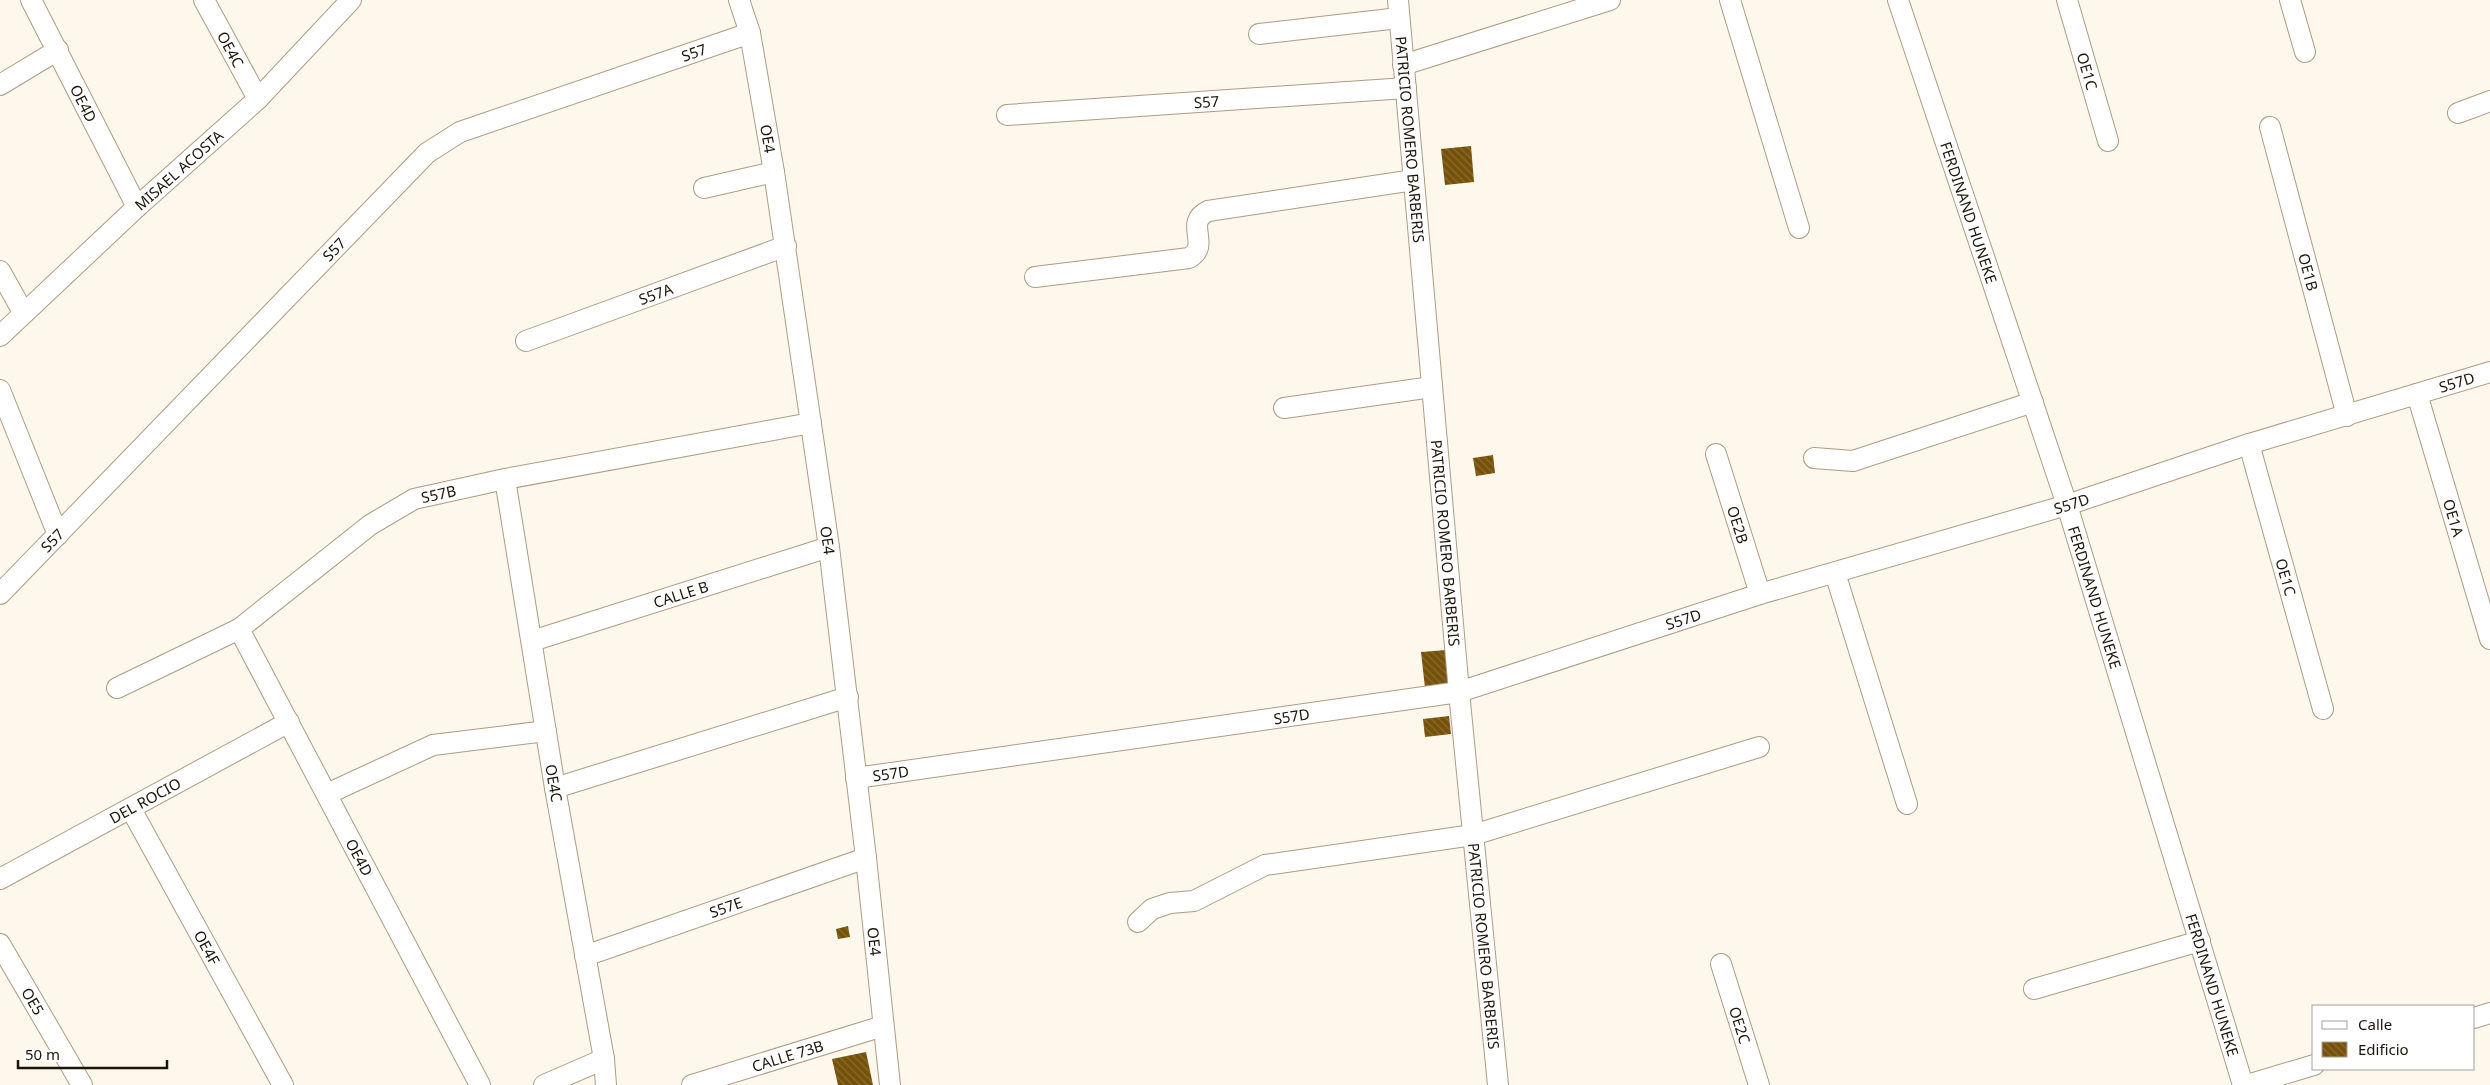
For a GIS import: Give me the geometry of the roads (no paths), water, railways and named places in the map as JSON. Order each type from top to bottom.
[{"type":"street","name":"OE4D","points":[[31,0],[137,207]]},
{"type":"street","name":"OE4C","points":[[204,0],[258,99]]},
{"type":"street","name":"MISAEL ACOSTA","points":[[0,336],[23,312],[137,207],[258,99],[351,0]]},
{"type":"street","name":"OE4","points":[[739,0],[750,33],[774,172],[829,547],[848,697],[890,1085]]},
{"type":"street","points":[[1403,65],[1610,0]]},
{"type":"street","points":[[1730,0],[1799,228]]},
{"type":"street","name":"FERDINAND HUNEKE","points":[[1898,0],[2068,505],[2243,1085]]},
{"type":"street","name":"OE1C","points":[[2067,0],[2108,141]]},
{"type":"street","points":[[2290,0],[2305,52]]},
{"type":"street","points":[[1259,34],[1399,9]]},
{"type":"street","name":"PATRICIO ROMERO BARBERIS","points":[[1399,9],[1472,835],[1498,1085]]},
{"type":"street","name":"S57","points":[[0,594],[427,153],[460,132],[750,33]]},
{"type":"street","points":[[0,84],[58,50]]},
{"type":"street","name":"S57","points":[[1007,115],[1406,88]]},
{"type":"street","points":[[2458,114],[2490,101]]},
{"type":"street","name":"OE1B","points":[[2270,127],[2347,416]]},
{"type":"street","points":[[704,188],[774,172]]},
{"type":"street","points":[[1035,277],[1189,258],[1196,254],[1199,246],[1197,222],[1200,215],[1208,211],[1414,180]]},
{"type":"street","name":"S57A","points":[[526,341],[786,246]]},
{"type":"street","points":[[0,271],[23,312]]},
{"type":"street","name":"S57D","points":[[856,778],[1459,692],[1760,594],[2068,505],[2249,444],[2490,372]]},
{"type":"street","points":[[1284,408],[1432,387]]},
{"type":"street","points":[[0,390],[58,535]]},
{"type":"street","name":"OE1A","points":[[2417,394],[2490,639]]},
{"type":"street","points":[[1814,458],[1853,461],[2033,402]]},
{"type":"street","name":"S57B","points":[[117,688],[239,629],[370,525],[414,499],[505,478],[811,423]]},
{"type":"street","name":"OE1C","points":[[2249,444],[2323,709]]},
{"type":"street","name":"OE2B","points":[[1716,454],[1760,594]]},
{"type":"street","name":"OE4C","points":[[505,478],[555,788],[604,1059],[606,1085]]},
{"type":"street","name":"CALLE B","points":[[532,642],[829,547]]},
{"type":"street","points":[[1835,572],[1907,804]]},
{"type":"street","name":"OE4D","points":[[239,629],[480,1085]]},
{"type":"street","points":[[555,788],[848,697]]},
{"type":"street","name":"DEL ROCIO","points":[[0,879],[289,722]]},
{"type":"street","points":[[327,794],[432,745],[546,731]]},
{"type":"street","points":[[1138,922],[1152,909],[1170,903],[1194,901],[1265,864],[1472,835],[1759,747]]},
{"type":"street","name":"OE4F","points":[[130,809],[283,1085]]},
{"type":"street","name":"S57E","points":[[585,956],[866,858]]},
{"type":"street","points":[[2034,989],[2200,941]]},
{"type":"street","name":"OE5","points":[[0,944],[82,1085]]},
{"type":"street","name":"OE2C","points":[[1721,964],[1759,1085]]},
{"type":"street","points":[[2475,1018],[2490,1013]]},
{"type":"street","name":"CALLE 73B","points":[[692,1085],[883,1026]]},
{"type":"street","points":[[544,1085],[604,1059]]},
{"type":"street","points":[[2247,1085],[2312,1066]]}]
